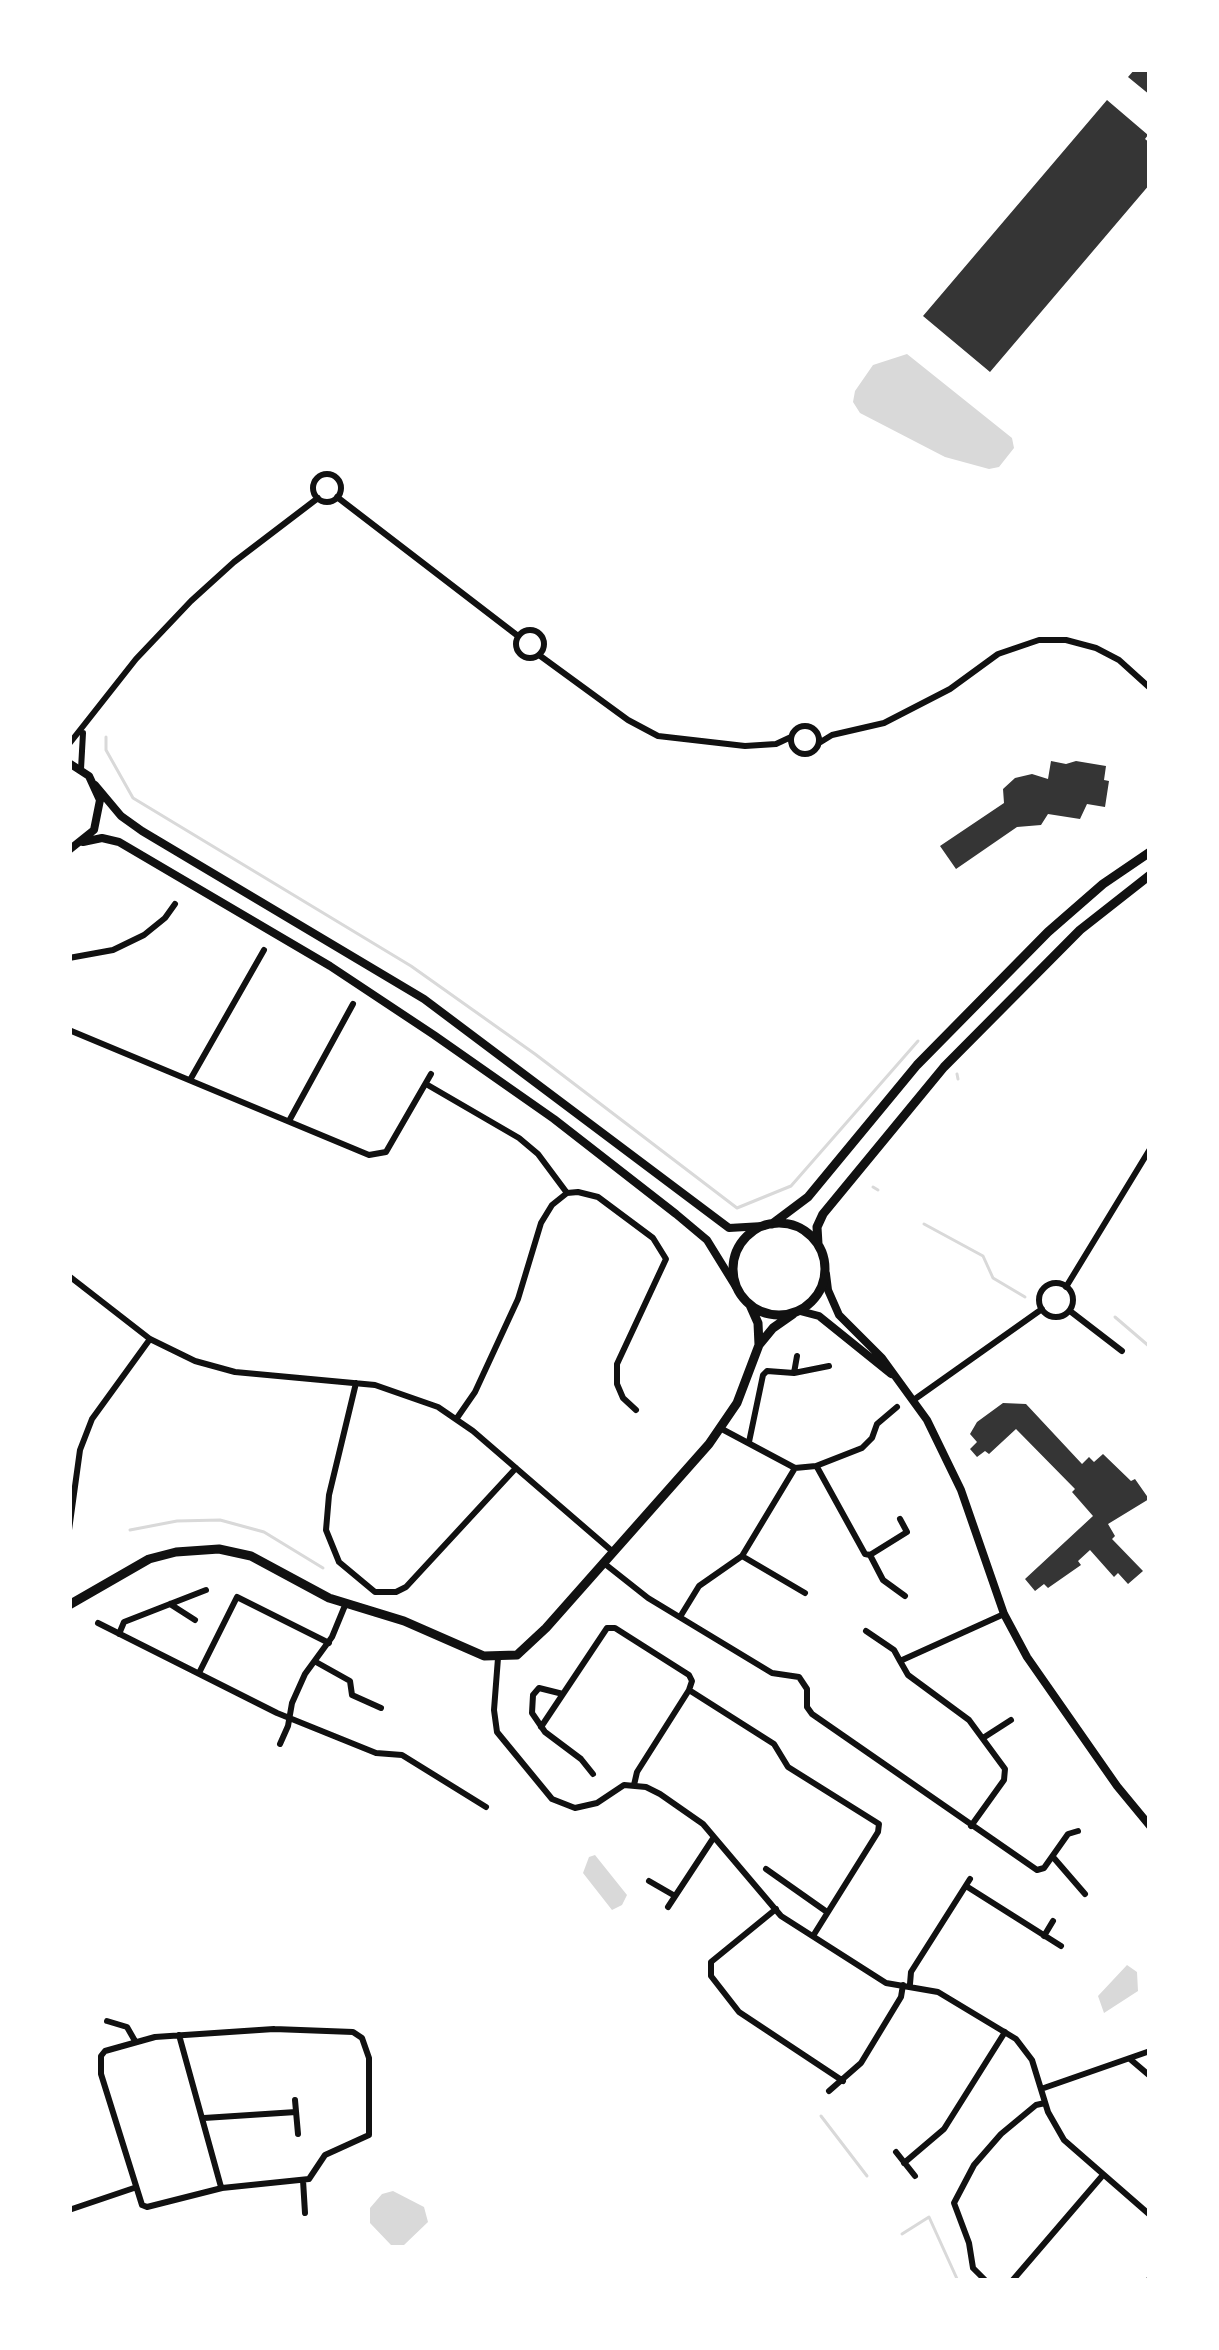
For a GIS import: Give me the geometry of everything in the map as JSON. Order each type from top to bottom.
[{"type":"main road","points":[[759,1345],[758,1323],[736,1287],[734,1258],[740,1244],[808,1196],[917,1065],[1048,932],[1103,884],[1150,852]]},
{"type":"main road","points":[[69,1606],[149,1558],[219,1549],[251,1556],[310,1589],[404,1621],[484,1656],[498,1658],[527,1648],[720,1428],[737,1403],[759,1345],[779,1322],[813,1302],[826,1274],[817,1227],[823,1214],[944,1067],[1080,930],[1150,875]]},
{"type":"main road","points":[[768,1225],[798,1227],[818,1244]]},
{"type":"main road","points":[[749,1304],[769,1315],[796,1312]]},
{"type":"street","points":[[327,474],[340,484],[337,497],[326,502],[318,498],[314,483],[327,474]]},
{"type":"street","points":[[337,497],[518,636]]},
{"type":"street","points":[[69,744],[136,659],[191,601],[318,498]]},
{"type":"street","points":[[531,630],[540,634],[544,646],[539,655],[521,655],[518,636],[531,630]]},
{"type":"street","points":[[818,738],[884,723],[950,689],[998,654],[1039,640],[1066,640],[1096,648],[1119,660],[1150,688]]},
{"type":"street","points":[[539,655],[628,720],[658,736],[711,745],[778,743],[800,727],[810,727],[818,738]]},
{"type":"street","points":[[81,769],[87,724]]},
{"type":"street","points":[[791,737],[797,752]]},
{"type":"street","points":[[778,743],[811,753],[818,738]]},
{"type":"street","points":[[69,763],[81,769],[121,816],[142,831],[424,999],[729,1228],[768,1225]]},
{"type":"street","points":[[83,842],[99,815],[95,784]]},
{"type":"street","points":[[70,851],[102,838],[119,842],[330,966],[485,1070],[703,1237],[736,1287]]},
{"type":"street","points":[[69,958],[112,950],[159,923],[175,904]]},
{"type":"street","points":[[149,913],[159,923]]},
{"type":"street","points":[[190,1080],[264,950]]},
{"type":"street","points":[[256,962],[267,970]]},
{"type":"street","points":[[289,1121],[353,1004]]},
{"type":"street","points":[[334,1011],[346,1018]]},
{"type":"street","points":[[69,1030],[378,1156],[386,1152],[431,1074]]},
{"type":"street","points":[[426,1084],[519,1138],[538,1154],[567,1193]]},
{"type":"street","points":[[1066,1287],[1150,1149]]},
{"type":"street","points":[[457,1418],[475,1392],[518,1299],[541,1223],[567,1193],[598,1197],[653,1238],[666,1258],[617,1364],[616,1384],[636,1410]]},
{"type":"street","points":[[826,1274],[827,1290],[839,1315],[915,1399],[961,1490],[1004,1614],[1027,1657],[1150,1826]]},
{"type":"street","points":[[69,1276],[150,1339],[218,1368],[356,1383],[417,1397],[457,1418],[612,1551]]},
{"type":"street","points":[[1066,1287],[1073,1301],[1070,1311],[1055,1317],[1042,1309],[1039,1298],[1045,1288],[1066,1287]]},
{"type":"street","points":[[915,1399],[1042,1309]]},
{"type":"street","points":[[1070,1311],[1121,1351]]},
{"type":"street","points":[[796,1312],[819,1316],[897,1378]]},
{"type":"street","points":[[69,1530],[80,1450],[107,1393],[150,1339]]},
{"type":"street","points":[[794,1373],[797,1356]]},
{"type":"street","points":[[749,1442],[767,1371],[794,1373],[829,1366]]},
{"type":"street","points":[[356,1383],[328,1495],[326,1530],[339,1562],[375,1592],[406,1587],[516,1468]]},
{"type":"street","points":[[623,1398],[636,1389]]},
{"type":"street","points":[[720,1428],[795,1468],[816,1466],[862,1448],[877,1424],[897,1407]]},
{"type":"street","points":[[69,1445],[80,1450]]},
{"type":"street","points":[[816,1466],[865,1554],[883,1580],[905,1596]]},
{"type":"street","points":[[680,1617],[699,1586],[742,1556],[795,1468]]},
{"type":"street","points":[[870,1555],[907,1532],[900,1519]]},
{"type":"street","points":[[742,1556],[805,1593]]},
{"type":"street","points":[[602,1562],[648,1598],[772,1672],[800,1677],[812,1714],[1038,1870],[1068,1834],[1078,1831]]},
{"type":"street","points":[[119,1634],[124,1622],[206,1590]]},
{"type":"street","points":[[199,1673],[237,1597],[328,1643]]},
{"type":"street","points":[[280,1744],[292,1703],[346,1603]]},
{"type":"street","points":[[170,1604],[195,1620]]},
{"type":"street","points":[[900,1661],[1004,1614]]},
{"type":"street","points":[[98,1623],[290,1718],[364,1749],[402,1755],[486,1807]]},
{"type":"street","points":[[541,1727],[603,1631],[611,1627],[689,1675],[688,1690],[637,1772],[634,1785]]},
{"type":"street","points":[[866,1631],[894,1650],[908,1675],[963,1714],[1005,1775],[971,1826]]},
{"type":"street","points":[[498,1658],[496,1732],[552,1799],[564,1806],[586,1808],[615,1790],[634,1785],[660,1793],[714,1837],[776,1909],[813,1936],[886,1983],[938,1992],[1005,2032],[1029,2055],[1064,2140],[1150,2215]]},
{"type":"street","points":[[316,1662],[350,1681],[352,1695],[381,1708]]},
{"type":"street","points":[[688,1690],[774,1744],[788,1767],[878,1824],[878,1832],[813,1936]]},
{"type":"street","points":[[563,1694],[535,1691],[532,1713],[593,1774]]},
{"type":"street","points":[[982,1738],[1011,1720]]},
{"type":"street","points":[[668,1907],[714,1837]]},
{"type":"street","points":[[1053,1856],[1084,1894]]},
{"type":"street","points":[[766,1870],[828,1912]]},
{"type":"street","points":[[649,1881],[675,1896]]},
{"type":"street","points":[[829,2091],[861,2063],[968,1883],[1061,1946]]},
{"type":"street","points":[[776,1909],[708,1970],[739,2012],[843,2081]]},
{"type":"street","points":[[1044,1936],[1053,1921]]},
{"type":"street","points":[[106,2021],[127,2027],[135,2041]]},
{"type":"street","points":[[274,2030],[353,2032],[362,2038],[369,2058],[369,2135],[325,2155],[315,2174],[303,2180],[222,2188],[142,2205],[98,2063],[105,2051],[135,2041],[274,2030]]},
{"type":"street","points":[[904,2163],[944,2129],[1005,2032]]},
{"type":"street","points":[[179,2035],[222,2188]]},
{"type":"street","points":[[1041,2090],[1150,2051]]},
{"type":"street","points":[[1130,2058],[1150,2076]]},
{"type":"street","points":[[295,2100],[298,2134]]},
{"type":"street","points":[[986,2281],[973,2268],[954,2203],[974,2165],[1001,2134],[1045,2102]]},
{"type":"street","points":[[204,2118],[296,2112]]},
{"type":"street","points":[[896,2152],[915,2176]]},
{"type":"street","points":[[1012,2281],[1103,2175]]},
{"type":"street","points":[[303,2180],[305,2213]]},
{"type":"street","points":[[69,2210],[134,2188]]},
{"type":"shaded area","points":[[907,354],[1012,438],[1014,448],[999,467],[989,469],[945,457],[860,413],[853,402],[855,391],[873,365]]},
{"type":"shaded area","points":[[595,1855],[627,1895],[612,1910],[583,1873],[589,1857]]},
{"type":"shaded area","points":[[1127,1965],[1137,1972],[1138,1991],[1104,2013],[1098,1996]]},
{"type":"shaded area","points":[[393,2191],[424,2207],[428,2222],[404,2245],[391,2245],[370,2223],[370,2208],[382,2194]]},
{"type":"building","points":[[1135,69],[1150,69],[1150,95],[1128,77]]},
{"type":"building","points":[[1107,100],[1148,135],[1150,184],[990,372],[923,316]]},
{"type":"building","points":[[1051,761],[1106,766],[1105,807],[1087,804],[1080,819],[1048,814],[1041,825],[1017,827],[956,869],[940,846],[1004,803],[1003,789],[1015,778],[1032,774],[1048,779]]},
{"type":"building","points":[[1003,1403],[1026,1404],[1082,1464],[1103,1454],[1131,1481],[1135,1479],[1149,1499],[1108,1524],[1115,1536],[1112,1539],[1143,1571],[1128,1584],[1118,1573],[1114,1577],[1090,1550],[1078,1561],[1081,1565],[1048,1588],[1044,1584],[1035,1591],[1025,1579],[1093,1516],[1072,1492],[1075,1489],[1016,1429],[989,1454],[985,1451],[977,1457],[970,1449],[977,1442],[970,1434],[977,1422]]},
{"type":"waterway","points":[[106,737],[106,750],[133,798],[411,966],[737,1208],[791,1186],[918,1041]]},
{"type":"waterway","points":[[957,1074],[958,1079]]},
{"type":"waterway","points":[[873,1187],[878,1190]]},
{"type":"waterway","points":[[924,1224],[983,1256],[993,1278],[1025,1297]]},
{"type":"waterway","points":[[1115,1317],[1150,1347]]},
{"type":"waterway","points":[[130,1530],[177,1521],[220,1520],[264,1532],[323,1568]]},
{"type":"waterway","points":[[821,2116],[867,2176]]},
{"type":"waterway","points":[[902,2234],[929,2217],[958,2281]]}]
